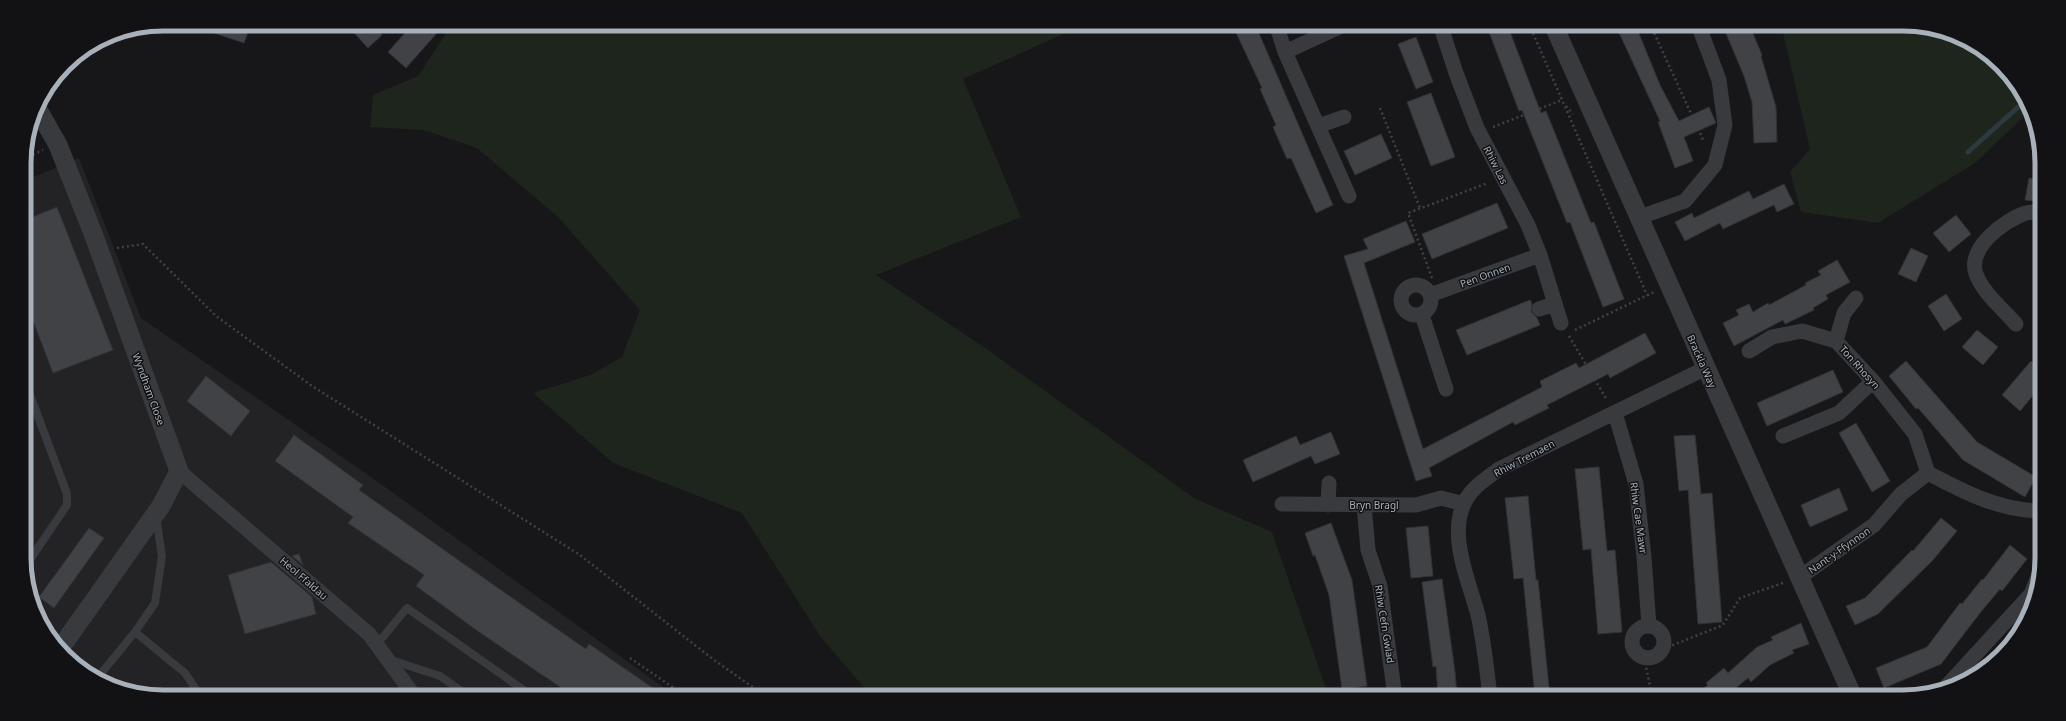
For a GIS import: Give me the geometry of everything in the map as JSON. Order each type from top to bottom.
[{"type":"street","points":[[1278,31],[1285,52],[1349,196]]},
{"type":"street","points":[[1285,52],[1331,31]]},
{"type":"street","name":"Rhiw Las","points":[[1442,31],[1456,73],[1479,132],[1528,225],[1540,255],[1561,323]]},
{"type":"street","name":"Brackla Way","points":[[1556,31],[1850,690]]},
{"type":"street","points":[[1640,217],[1684,201],[1715,165],[1725,125],[1719,80],[1701,31]]},
{"type":"street","name":"Wyndham Close","points":[[40,114],[58,145],[99,251],[179,471]]},
{"type":"street","points":[[1318,126],[1344,117]]},
{"type":"street","points":[[2016,324],[1985,290],[1976,273],[1975,258],[1984,241],[2005,225],[2025,214],[2035,212]]},
{"type":"street","name":"Pen Onnen","points":[[1434,294],[1540,255]]},
{"type":"street","points":[[1415,285],[1425,288],[1434,294],[1430,307],[1422,315],[1411,315],[1406,312],[1401,303],[1402,293],[1410,286],[1415,285]]},
{"type":"street","points":[[1836,341],[1844,313],[1856,298]]},
{"type":"street","points":[[1539,309],[1555,304]]},
{"type":"street","points":[[1422,315],[1446,389]]},
{"type":"street","name":"Ton Rhosyn","points":[[1749,351],[1772,338],[1802,331],[1836,341],[1873,382],[1915,434],[1928,473]]},
{"type":"street","name":"Rhiw Tremaen","points":[[1489,690],[1478,616],[1460,555],[1459,528],[1464,504],[1474,489],[1499,469],[1706,368]]},
{"type":"street","points":[[1783,436],[1839,413],[1873,382]]},
{"type":"street","name":"Rhiw Cae Mawr","points":[[1614,413],[1636,484],[1644,557],[1649,626]]},
{"type":"street","points":[[63,644],[155,514],[179,471]]},
{"type":"street","name":"Heol Ffaldau","points":[[179,471],[369,634],[390,660],[410,690]]},
{"type":"street","points":[[1928,473],[1968,494],[2021,511],[2035,511]]},
{"type":"street","name":"Nant-y-Ffynnon","points":[[1800,577],[1874,525],[1901,494],[1928,473]]},
{"type":"street","points":[[1328,504],[1329,483]]},
{"type":"street","name":"Bryn Bragl","points":[[1282,504],[1416,505],[1441,498],[1464,504]]},
{"type":"street","name":"Rhiw Cefn Gwlad","points":[[1364,505],[1368,550],[1380,586],[1394,690]]},
{"type":"street","points":[[1951,681],[2030,595]]},
{"type":"street","points":[[1649,626],[1658,630],[1662,634],[1664,643],[1663,649],[1656,657],[1644,658],[1636,654],[1633,650],[1632,638],[1637,630],[1642,627],[1649,626]]},
{"type":"lane","points":[[31,397],[67,494],[67,505],[31,557]]},
{"type":"lane","points":[[101,674],[135,632],[154,603],[162,556],[155,514]]},
{"type":"lane","points":[[377,644],[407,608],[524,690]]},
{"type":"lane","points":[[135,632],[185,673],[196,690]]},
{"type":"lane","points":[[390,660],[440,676],[460,690]]},
{"type":"path","points":[[1532,31],[1647,295]]},
{"type":"path","points":[[1653,31],[1715,165]]},
{"type":"path","points":[[1479,132],[1562,100]]},
{"type":"path","points":[[1380,108],[1420,208]]},
{"type":"path","points":[[31,156],[48,148]]},
{"type":"path","points":[[1434,294],[1408,213],[1502,178]]},
{"type":"path","points":[[99,251],[143,244],[216,316],[312,386],[580,555],[714,660],[757,690]]},
{"type":"path","points":[[1614,413],[1568,334],[1669,285]]},
{"type":"path","points":[[1663,649],[1723,626],[1740,598],[1800,577]]},
{"type":"path","points":[[630,658],[677,690]]},
{"type":"path","points":[[1644,658],[1651,690]]},
{"type":"shaded area","points":[[447,31],[1070,31],[963,79],[1021,217],[876,275],[988,350],[1194,498],[1272,532],[1327,690],[866,690],[820,636],[742,513],[613,463],[533,393],[590,375],[622,357],[640,310],[559,218],[477,148],[423,130],[370,127],[373,95],[418,76]]},
{"type":"shaded area","points":[[1783,31],[1903,31],[1937,35],[1954,41],[1983,58],[2008,83],[2026,115],[1975,163],[1878,223],[1801,212],[1790,172],[1810,149]]},
{"type":"shaded area","points":[[79,158],[141,318],[371,477],[667,690],[163,690],[129,686],[112,680],[90,668],[76,657],[53,631],[45,616],[38,601],[31,567],[31,178]]},
{"type":"building","points":[[208,31],[248,31],[244,43]]},
{"type":"building","points":[[352,31],[378,31],[382,35],[368,48]]},
{"type":"building","points":[[407,31],[439,31],[406,68],[388,52]]},
{"type":"building","points":[[1235,31],[1258,31],[1333,205],[1316,213],[1291,158],[1287,159],[1273,127],[1276,125],[1260,89],[1262,88]]},
{"type":"building","points":[[1489,31],[1510,31],[1541,113],[1546,111],[1591,223],[1594,222],[1624,299],[1603,307],[1570,222],[1567,223],[1522,110],[1519,111]]},
{"type":"building","points":[[1618,31],[1638,31],[1660,85],[1679,121],[1709,107],[1716,123],[1684,137],[1693,161],[1675,168],[1658,122],[1660,121]]},
{"type":"building","points":[[1725,31],[1752,31],[1762,55],[1761,56],[1776,107],[1777,142],[1754,143],[1752,102],[1744,76]]},
{"type":"building","points":[[1416,37],[1433,82],[1416,89],[1398,44]]},
{"type":"building","points":[[1431,93],[1455,157],[1431,166],[1407,102]]},
{"type":"building","points":[[1381,134],[1392,158],[1355,175],[1344,151]]},
{"type":"building","points":[[2029,178],[2035,179],[2035,201],[2025,200]]},
{"type":"building","points":[[1784,184],[1794,204],[1777,212],[1774,205],[1723,229],[1720,223],[1685,241],[1675,222],[1692,213],[1694,218],[1749,191],[1753,199]]},
{"type":"building","points":[[1497,203],[1508,228],[1432,259],[1422,234]]},
{"type":"building","points":[[57,207],[113,350],[53,373],[31,316],[31,218]]},
{"type":"building","points":[[1956,215],[1971,234],[1949,252],[1933,233]]},
{"type":"building","points":[[1406,221],[1415,242],[1364,263],[1423,449],[1542,387],[1540,381],[1576,363],[1579,368],[1645,333],[1656,353],[1610,378],[1608,374],[1547,405],[1549,408],[1515,425],[1513,422],[1429,468],[1432,476],[1416,481],[1344,256],[1368,249],[1363,239]]},
{"type":"building","points":[[1911,248],[1928,256],[1916,282],[1898,274]]},
{"type":"building","points":[[1837,260],[1850,282],[1826,295],[1828,299],[1813,308],[1814,310],[1785,324],[1783,320],[1734,346],[1723,323],[1739,315],[1736,310],[1749,304],[1753,312],[1768,303],[1769,305],[1806,285],[1805,283],[1821,275],[1818,271]]},
{"type":"building","points":[[1946,294],[1962,319],[1944,331],[1928,306]]},
{"type":"building","points":[[1530,300],[1532,304],[1531,312],[1537,318],[1540,325],[1467,355],[1456,330]]},
{"type":"building","points":[[1977,330],[1998,347],[1983,365],[1962,347]]},
{"type":"building","points":[[1906,361],[1977,442],[2035,476],[2025,497],[1963,460],[1918,408],[1916,409],[1889,376]]},
{"type":"building","points":[[2031,361],[2035,365],[2035,393],[2020,411],[2002,395]]},
{"type":"building","points":[[1833,370],[1843,392],[1767,426],[1757,403]]},
{"type":"building","points":[[206,376],[250,411],[231,436],[187,401]]},
{"type":"building","points":[[1856,423],[1890,481],[1872,492],[1839,433]]},
{"type":"building","points":[[1331,432],[1340,454],[1315,464],[1311,456],[1253,482],[1243,460],[1296,436],[1300,445]]},
{"type":"building","points":[[294,435],[363,485],[359,490],[586,649],[589,644],[656,690],[560,690],[559,689],[560,687],[479,632],[416,586],[424,575],[348,523],[353,517],[275,461]]},
{"type":"building","points":[[1695,435],[1701,494],[1712,493],[1722,622],[1698,624],[1688,490],[1679,491],[1674,436]]},
{"type":"building","points":[[1599,467],[1607,551],[1615,550],[1622,632],[1598,634],[1591,549],[1583,550],[1575,469]]},
{"type":"building","points":[[1839,488],[1848,510],[1810,527],[1801,505]]},
{"type":"building","points":[[1528,496],[1536,580],[1538,580],[1549,690],[1534,690],[1523,578],[1514,579],[1505,498]]},
{"type":"building","points":[[1941,518],[1957,531],[1933,560],[1878,614],[1855,625],[1846,606],[1865,598],[1912,550],[1913,551]]},
{"type":"building","points":[[1331,523],[1352,580],[1367,686],[1342,689],[1329,595],[1315,555],[1313,556],[1305,533]]},
{"type":"building","points":[[1428,526],[1433,576],[1411,578],[1406,528]]},
{"type":"building","points":[[89,528],[104,538],[54,608],[39,597]]},
{"type":"building","points":[[2010,545],[2027,559],[2002,591],[2000,589],[1980,613],[1941,664],[1884,688],[1876,668],[1927,647],[1960,603],[1962,604],[1982,579],[1983,580]]},
{"type":"building","points":[[299,554],[303,565],[292,556]]},
{"type":"building","points":[[271,562],[312,597],[316,614],[245,634],[228,575]]},
{"type":"building","points":[[1442,579],[1456,690],[1438,690],[1436,666],[1433,667],[1422,582]]},
{"type":"building","points":[[1801,623],[1809,644],[1792,650],[1794,653],[1770,665],[1751,682],[1748,678],[1733,690],[1701,690],[1708,685],[1706,683],[1724,668],[1728,673],[1757,647],[1773,640],[1771,637]]},
{"type":"waterway","points":[[1968,152],[2021,104]]}]
